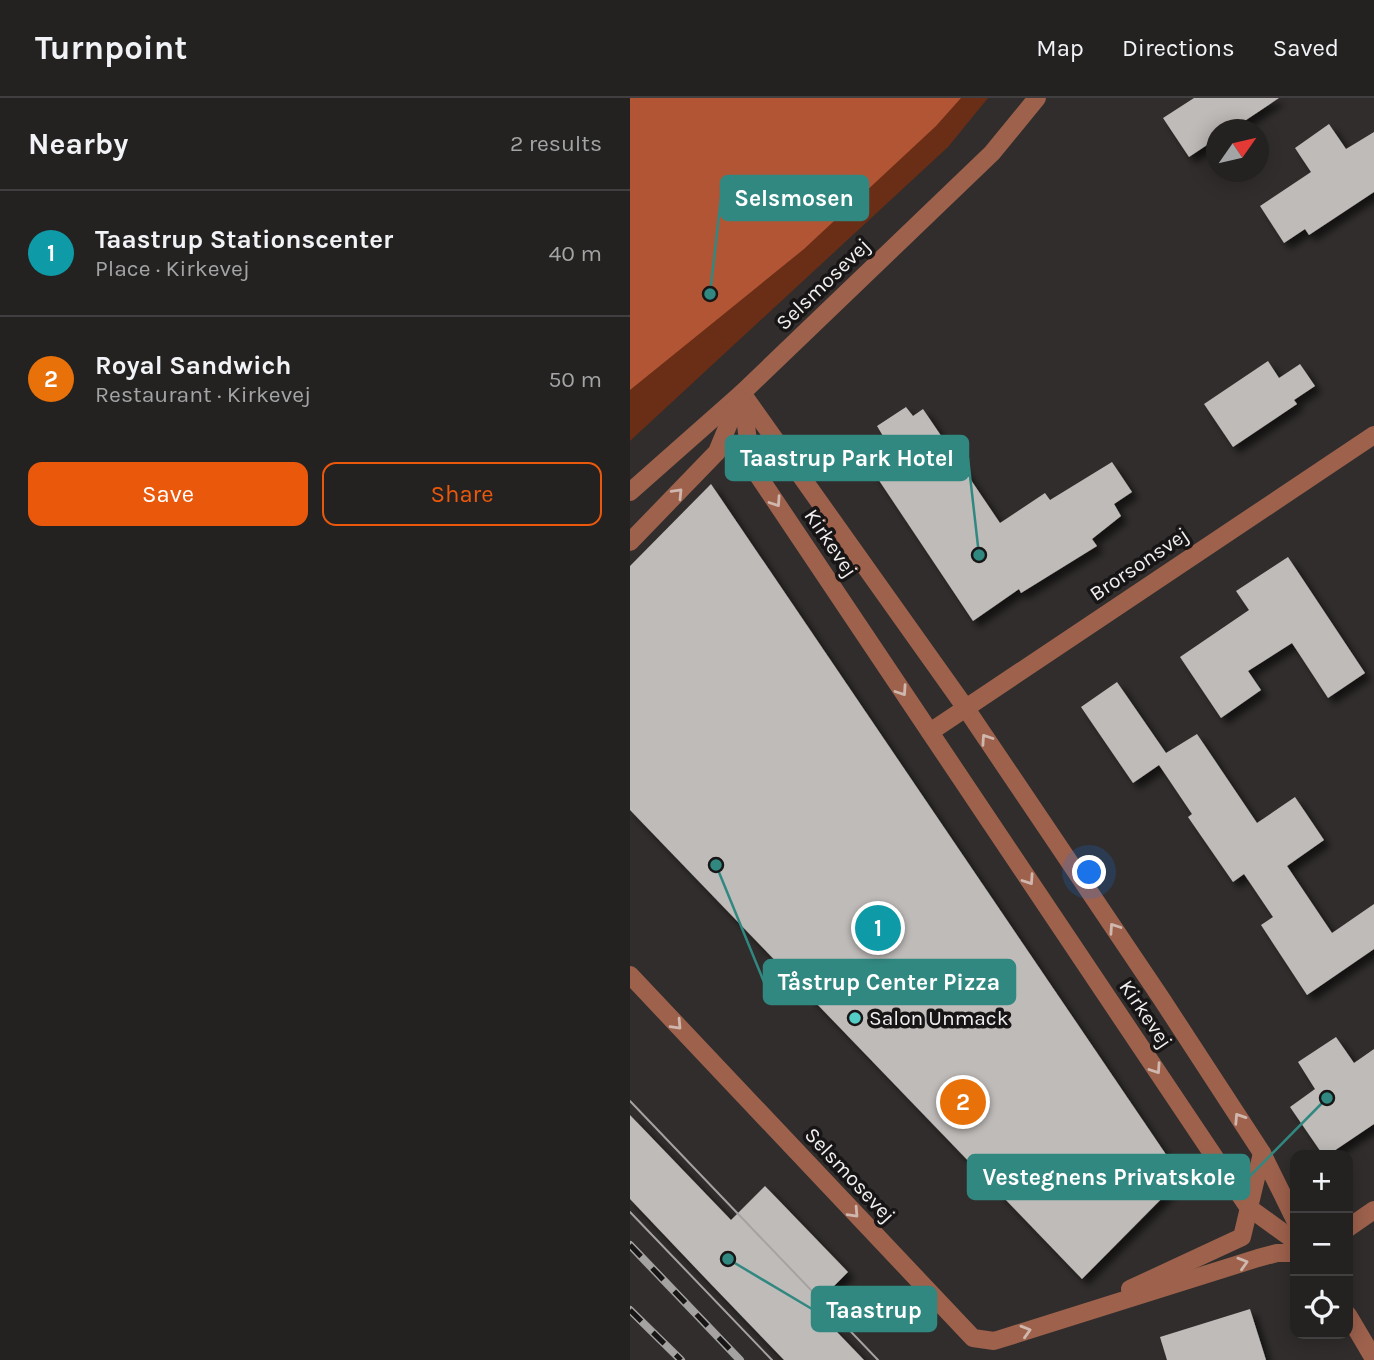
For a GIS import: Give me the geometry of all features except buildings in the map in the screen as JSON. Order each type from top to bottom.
[{"type":"street","name":"Selsmosevej","points":[[630,492],[742,393],[992,153],[1037,98]]},
{"type":"street","points":[[630,542],[717,452],[742,393]]},
{"type":"street","name":"Kirkevej","points":[[742,393],[965,707],[1161,998],[1262,1153],[1292,1213]]},
{"type":"street","name":"Kirkevej","points":[[742,393],[751,465],[1248,1208],[1290,1237]]},
{"type":"street","name":"Brorsonsvej","points":[[930,732],[1374,435]]},
{"type":"street","name":"Selsmosevej","points":[[630,975],[973,1338],[994,1341],[1258,1258],[1290,1253]]},
{"type":"street","name":"Selsmosevej","points":[[1063,1320],[1242,1237],[1262,1153]]},
{"type":"street","points":[[1353,1225],[1374,1210]]},
{"type":"street","points":[[1353,1323],[1374,1359]]},
{"type":"shaded area","points":[[630,98],[988,98],[948,147],[630,441]]},
{"type":"shaded area","points":[[630,98],[961,98],[936,126],[804,249],[630,390]]},
{"type":"tram line","points":[[630,1101],[878,1360]]},
{"type":"tram line","points":[[630,1212],[772,1360]]},
{"type":"railway","points":[[630,1245],[740,1360]]},
{"type":"railway","points":[[630,1310],[681,1360]]},
{"type":"place","name":"Selsmosen","points":[[710,294]]},
{"type":"place","name":"Taastrup Park Hotel","points":[[979,555]]},
{"type":"place","name":"Tåstrup Center Pizza","points":[[716,865]]},
{"type":"place","name":"Taastrup Stationscenter","points":[[878,928]]},
{"type":"place","name":"Salon Unmack","points":[[855,1018]]},
{"type":"place","name":"Vestegnens Privatskole","points":[[1327,1098]]},
{"type":"place","name":"Royal Sandwich","points":[[963,1102]]},
{"type":"place","name":"Taastrup","points":[[728,1259]]}]
